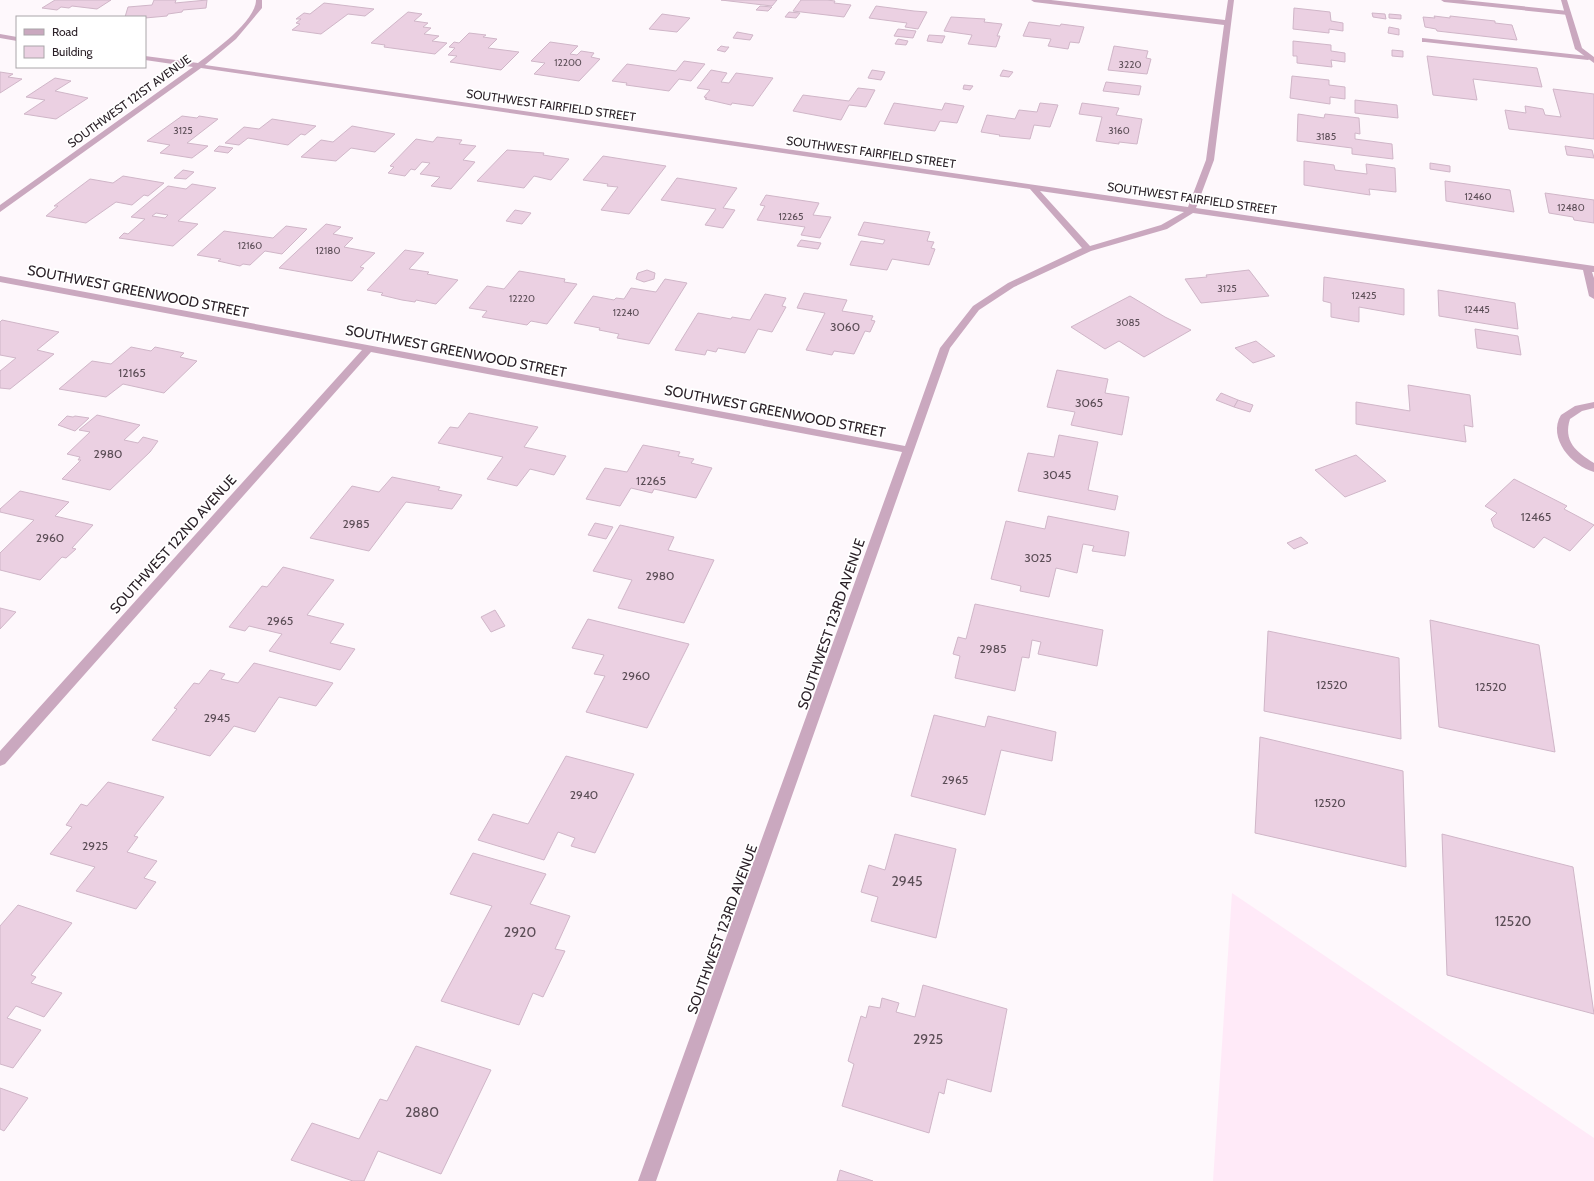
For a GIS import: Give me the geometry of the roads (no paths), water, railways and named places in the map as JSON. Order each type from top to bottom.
[{"type":"street","name":"SOUTHWEST 121ST AVENUE","points":[[0,209],[199,66],[234,38],[258,8],[259,0]]},
{"type":"street","points":[[1034,0],[1229,23]]},
{"type":"street","points":[[1191,210],[1210,160],[1231,0]]},
{"type":"street","points":[[1444,0],[1568,13]]},
{"type":"street","points":[[1564,0],[1579,50],[1591,59]]},
{"type":"street","points":[[0,36],[16,39]]},
{"type":"street","points":[[1425,40],[1591,59]]},
{"type":"street","name":"SOUTHWEST FAIRFIELD STREET","points":[[146,58],[1590,269]]},
{"type":"street","points":[[1032,187],[1088,249]]},
{"type":"street","name":"SOUTHWEST 123RD AVENUE","points":[[647,1181],[945,348],[976,308],[1011,285],[1088,249],[1164,227],[1191,210]]},
{"type":"street","points":[[1590,269],[1594,296]]},
{"type":"street","name":"SOUTHWEST GREENWOOD STREET","points":[[0,279],[908,450]]},
{"type":"street","name":"SOUTHWEST 122ND AVENUE","points":[[0,760],[368,348]]},
{"type":"street","points":[[1594,405],[1579,408],[1565,417],[1561,432],[1569,448],[1585,463],[1594,468]]}]
